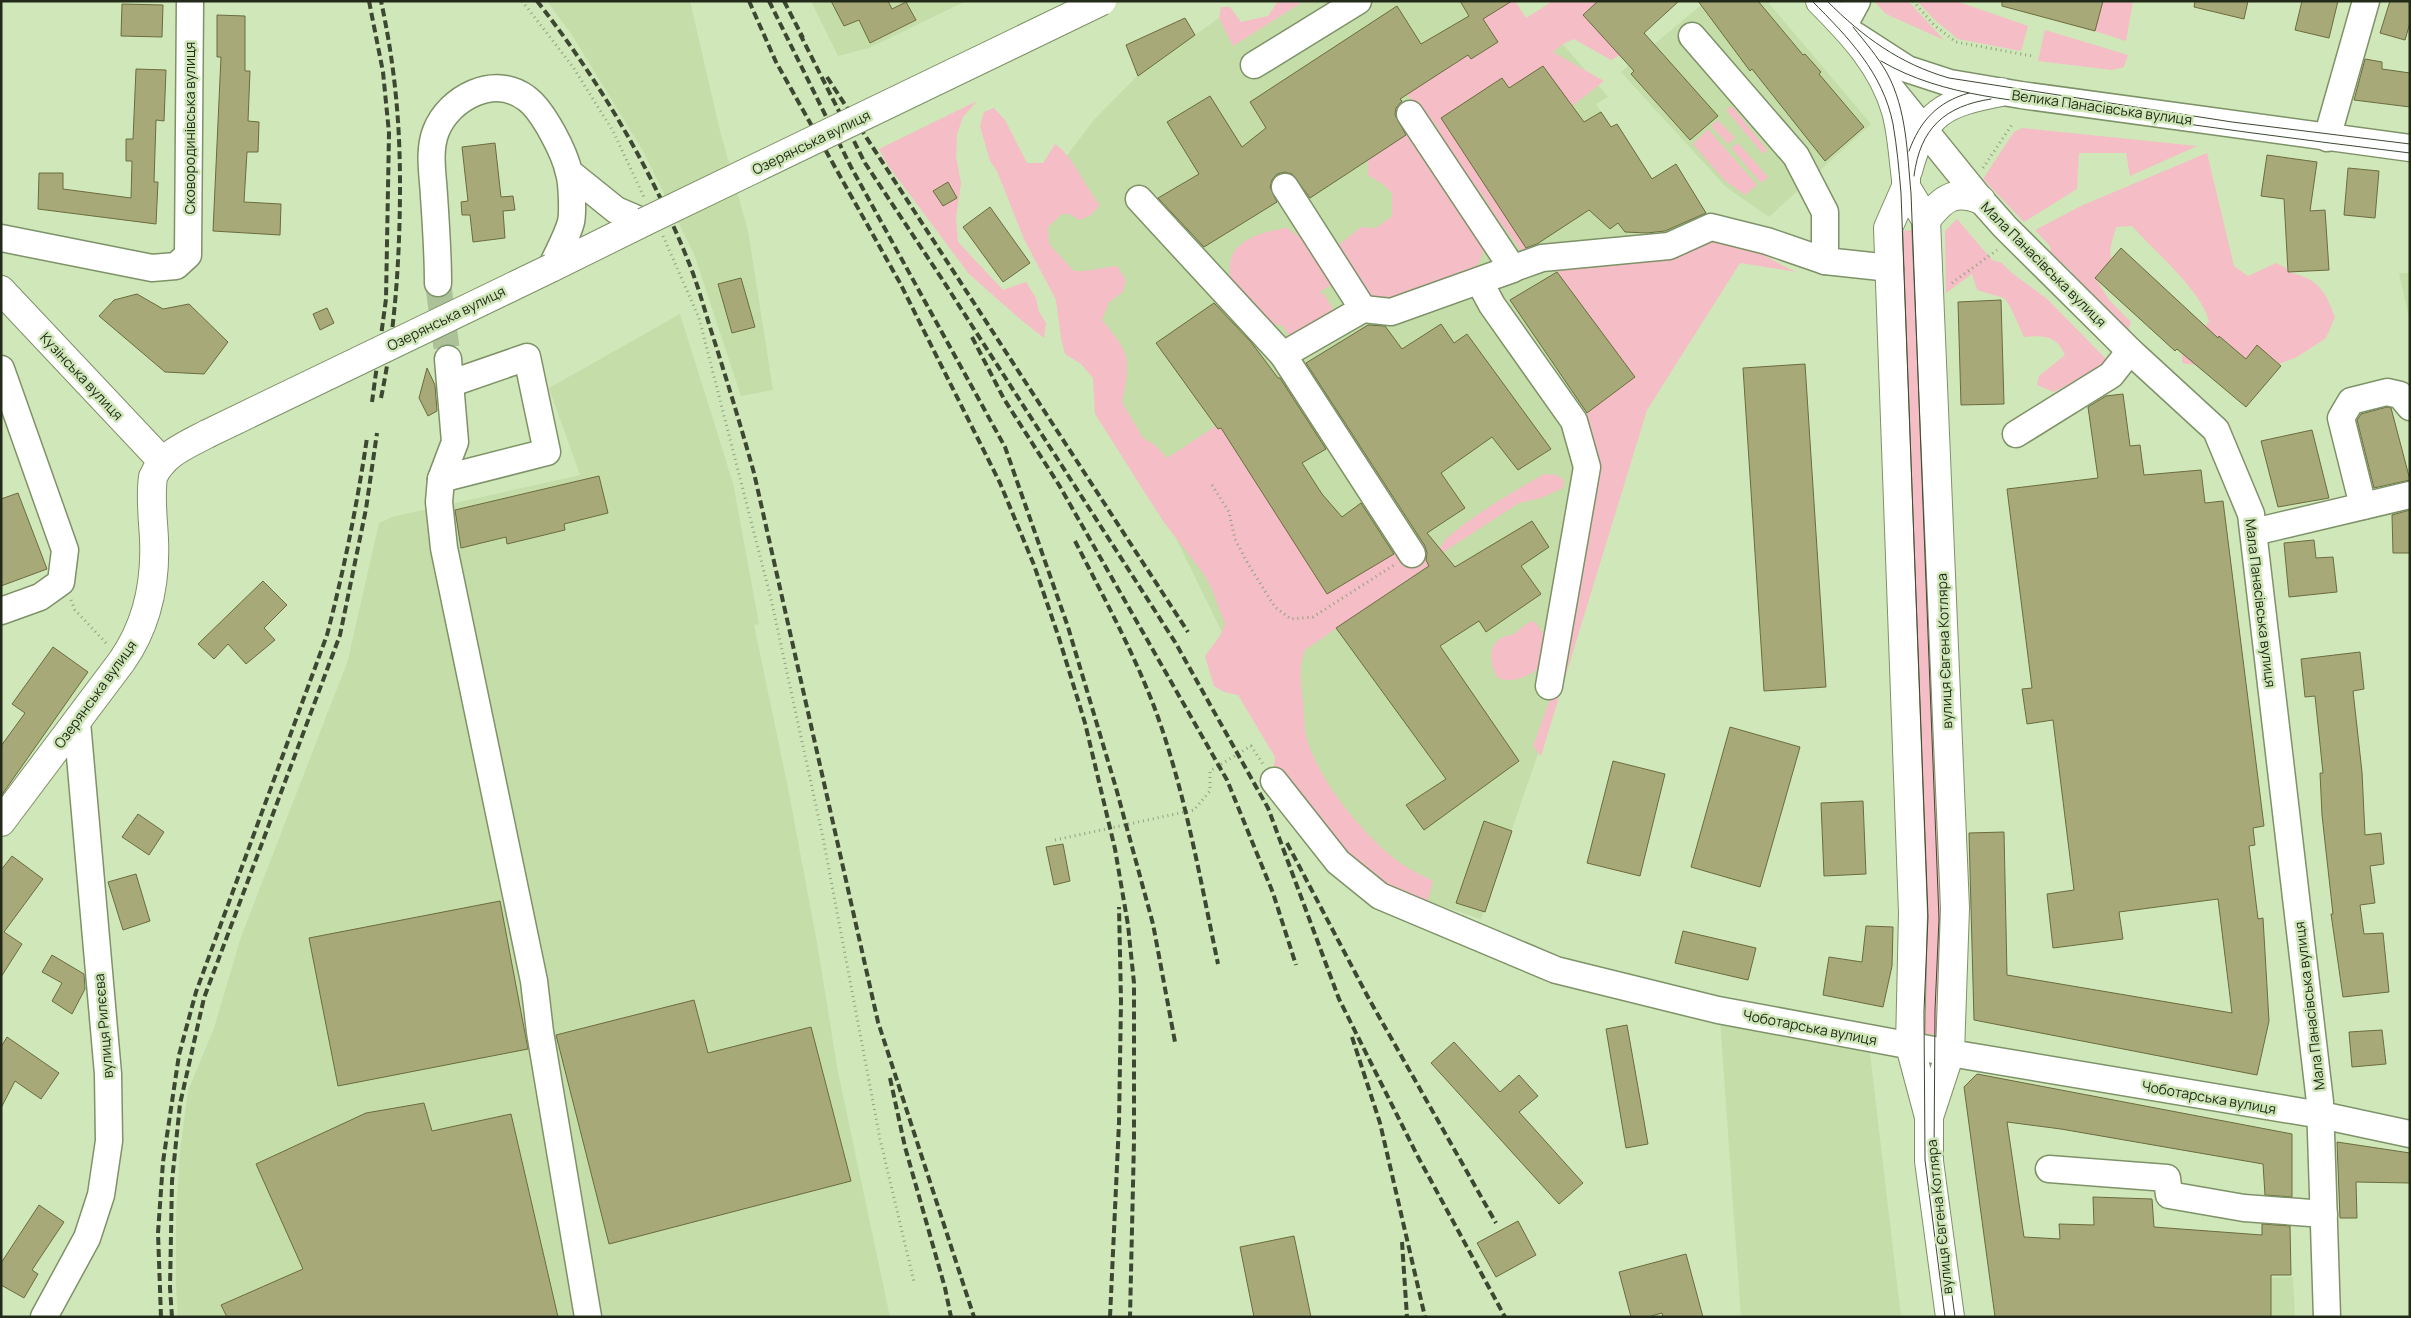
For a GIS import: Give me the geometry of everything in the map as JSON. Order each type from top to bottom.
[{"type":"main road","name":"Озерянська вулиця","points":[[1,822],[130,650],[144,621],[154,570],[152,487],[157,469],[183,447],[550,268],[650,217],[1102,1]]},
{"type":"main road","name":"Велика Панасівська вулиця","points":[[1820,1],[1848,29]]},
{"type":"main road","name":"вулиця Євгена Котляра","points":[[1848,29],[1874,62],[1883,79],[1896,113],[1906,183],[1926,220],[1955,908],[1950,1053],[1929,1117]]},
{"type":"main road","points":[[1906,183],[1913,152],[1931,119],[1952,104],[2001,92]]},
{"type":"main road","name":"вулиця Євгена Котляра","points":[[1906,183],[1888,228],[1913,913],[1910,1046],[1929,1117],[1929,1161],[1950,1317]]},
{"type":"main road","points":[[1926,220],[1937,206],[1948,198],[1963,195],[1981,200]]},
{"type":"main road","name":"Кузінська вулиця","points":[[1,290],[163,462]]},
{"type":"street","name":"Сковородинівська вулиця","points":[[1,238],[152,268],[176,266],[188,255],[190,1]]},
{"type":"street","points":[[1254,65],[1358,1]]},
{"type":"street","points":[[1848,29],[1857,1]]},
{"type":"street","points":[[2327,138],[2366,1]]},
{"type":"street","name":"Велика Панасівська вулиця","points":[[1848,29],[1894,62],[1915,72],[1950,83],[2001,92],[2410,148]]},
{"type":"street","points":[[1692,36],[1796,156],[1826,212],[1825,261]]},
{"type":"street","name":"Мала Панасівська вулиця","points":[[1883,79],[1981,200],[2130,352],[2216,430],[2251,514],[2321,1115],[2327,1317]]},
{"type":"street","points":[[438,283],[432,153],[436,131],[458,102],[470,94],[486,89],[500,89],[526,97],[537,108],[551,131],[570,173],[571,222],[550,268]]},
{"type":"street","points":[[1410,114],[1513,269]]},
{"type":"street","points":[[570,173],[616,210],[650,217]]},
{"type":"street","points":[[1285,187],[1363,310]]},
{"type":"street","points":[[1139,199],[1283,356],[1412,554]]},
{"type":"street","points":[[1283,356],[1363,310],[1391,312],[1542,258],[1669,246],[1711,227],[1767,241],[1825,261],[1890,268]]},
{"type":"street","points":[[1479,281],[1492,305],[1574,421],[1587,467],[1549,686]]},
{"type":"street","points":[[2016,434],[2111,375],[2130,352]]},
{"type":"street","points":[[441,479],[547,452],[528,357],[450,371],[455,442],[441,479],[439,502],[444,548],[534,981],[540,1032],[588,1317]]},
{"type":"street","points":[[1,369],[7,402],[65,550],[61,582],[40,597],[1,611]]},
{"type":"street","points":[[2363,506],[2342,418],[2346,407],[2351,400],[2387,392],[2400,395],[2410,407]]},
{"type":"street","points":[[2254,532],[2410,495]]},
{"type":"street","name":"вулиця Рилєєва","points":[[44,1317],[87,1238],[101,1194],[109,1141],[108,1074],[77,722]]},
{"type":"street","name":"Чоботарська вулиця","points":[[1274,781],[1338,862],[1380,896],[1547,967],[1718,1010],[1950,1053],[2321,1115],[2410,1134]]},
{"type":"street","points":[[2049,1170],[2167,1178],[2169,1195],[2244,1208],[2324,1214]]},
{"type":"path","points":[[522,1],[573,67],[613,131],[650,217],[699,318],[771,599],[824,838],[880,1139],[914,1282]]},
{"type":"path","points":[[1913,1],[1934,25],[1956,42],[2032,56]]},
{"type":"path","points":[[1981,170],[2013,123]]},
{"type":"path","points":[[1948,286],[1999,247]]},
{"type":"path","points":[[1212,485],[1229,512],[1235,539],[1248,564],[1275,608],[1291,619],[1313,617],[1412,554]]},
{"type":"path","points":[[61,582],[76,610],[112,650]]},
{"type":"path","points":[[1055,840],[1194,810],[1210,791],[1210,771],[1250,746],[1274,781]]},
{"type":"shaded area","points":[[547,1],[690,1],[720,131],[748,231],[773,390],[741,396],[694,254],[643,151],[572,35]]},
{"type":"shaded area","points":[[811,1],[966,1],[869,48],[838,56]]},
{"type":"shaded area","points":[[1278,1],[1304,1],[1233,46],[1219,18],[1221,7],[1230,7],[1241,22],[1268,16]]},
{"type":"shaded area","points":[[1304,1],[1485,1],[1556,36],[1608,97],[1596,104],[1611,127],[1617,124],[1652,178],[1676,164],[1735,263],[1642,405],[1573,652],[1481,919],[1424,900],[1313,818],[1025,230],[1059,166],[1093,121],[1138,75],[1219,18],[1233,46]]},
{"type":"shaded area","points":[[1485,1],[1515,1],[1526,18],[1553,1],[1598,1],[1583,15],[1620,55],[1611,60],[1574,39],[1563,44],[1553,52],[1604,81],[1572,106],[1543,66],[1509,88],[1502,79],[1442,118],[1528,250],[1524,254],[1494,214],[1484,197],[1454,159],[1441,139],[1437,126],[1412,102],[1406,91],[1468,55],[1471,59],[1498,43],[1483,19]]},
{"type":"shaded area","points":[[1706,1],[1767,1],[1871,124],[1769,217],[1726,187],[1621,72]]},
{"type":"shaded area","points":[[1874,1],[1908,1],[1944,40],[1886,14]]},
{"type":"shaded area","points":[[1917,1],[1956,1],[2028,26],[2021,51],[1958,39],[1935,20]]},
{"type":"shaded area","points":[[2103,1],[2133,1],[2126,41],[2095,31]]},
{"type":"shaded area","points":[[2045,30],[2128,55],[2124,67],[2112,70],[2038,61]]},
{"type":"shaded area","points":[[977,101],[963,117],[957,134],[956,156],[961,183],[956,218],[958,242],[1003,290],[1026,282],[1036,298],[1039,312],[1046,323],[1044,338],[969,274],[887,164],[879,149]]},
{"type":"shaded area","points":[[1732,106],[1767,150],[1763,154],[1726,110]]},
{"type":"shaded area","points":[[994,108],[1005,120],[1027,163],[1043,163],[1055,144],[1074,164],[1100,205],[1091,215],[1080,220],[1069,214],[1062,214],[1048,227],[1049,244],[1074,271],[1117,266],[1126,280],[1123,292],[1109,302],[1102,320],[1119,341],[1126,358],[1127,376],[1122,402],[1143,438],[1155,445],[1167,458],[1216,426],[1218,429],[1221,428],[1327,593],[1399,551],[1422,542],[1430,550],[1428,566],[1305,650],[1301,663],[1306,735],[1313,756],[1342,803],[1378,845],[1401,864],[1433,881],[1427,903],[1374,881],[1320,834],[1274,766],[1275,757],[1238,695],[1224,692],[1214,686],[1205,656],[1220,636],[1225,624],[1211,587],[1203,573],[1163,521],[1095,414],[1093,378],[1081,364],[1065,354],[1056,300],[1024,239],[997,171],[990,161],[980,126],[984,112]]},
{"type":"shaded area","points":[[1718,120],[1735,138],[1728,144],[1711,126]]},
{"type":"shaded area","points":[[2022,128],[2197,146],[2130,176],[2126,153],[2079,153],[2077,189],[2024,222],[1983,179],[2014,132]]},
{"type":"shaded area","points":[[1708,129],[1757,185],[1745,195],[1724,180],[1693,144]]},
{"type":"shaded area","points":[[1413,134],[1485,242],[1483,252],[1475,267],[1459,275],[1393,296],[1370,297],[1342,262],[1339,245],[1361,227],[1376,228],[1392,216],[1392,193],[1384,185],[1368,175],[1368,160],[1406,135]]},
{"type":"shaded area","points":[[1738,143],[1768,177],[1761,183],[1731,148]]},
{"type":"shaded area","points":[[2207,153],[2234,266],[2248,276],[2276,263],[2286,268],[2289,272],[2314,282],[2324,293],[2331,307],[2335,317],[2326,338],[2297,357],[2279,364],[2257,346],[2246,359],[2219,336],[2195,365],[2182,363],[2182,355],[2195,342],[2209,321],[2197,297],[2187,284],[2132,226],[2116,227],[2110,249],[2111,260],[2095,278],[2109,300],[2131,322],[2128,331],[2079,290],[2071,271],[2051,253],[2050,246],[2035,230],[2083,205]]},
{"type":"shaded area","points":[[1957,219],[1992,260],[2002,263],[2012,273],[2047,299],[2106,359],[2100,371],[2086,375],[2054,392],[2037,385],[2039,376],[2065,355],[2058,343],[2043,337],[2024,337],[2010,306],[2004,298],[1977,290],[1972,274],[1946,293],[1945,231]]},
{"type":"shaded area","points":[[1287,228],[1312,246],[1334,272],[1332,285],[1322,290],[1319,295],[1324,293],[1336,315],[1292,341],[1283,326],[1270,323],[1230,278],[1230,262],[1238,247],[1253,237]]},
{"type":"shaded area","points":[[1918,230],[1943,912],[1939,1035],[1920,1033],[1898,231]]},
{"type":"shaded area","points":[[1719,238],[1750,247],[1797,272],[1740,263],[1647,410],[1541,756],[1533,746],[1559,675],[1596,458],[1586,414],[1634,377],[1557,271],[1559,260]]},
{"type":"shaded area","points":[[2399,273],[2410,273],[2410,322]]},
{"type":"shaded area","points":[[680,314],[733,483],[759,624],[754,625],[788,788],[817,943],[838,1072],[890,1317],[178,1317],[176,1215],[180,1151],[188,1091],[214,1028],[241,937],[348,660],[379,523],[392,517],[580,475],[549,388]]},
{"type":"shaded area","points":[[1544,474],[1557,475],[1564,480],[1563,488],[1541,498],[1519,503],[1439,555],[1440,548],[1447,538],[1469,520]]},
{"type":"shaded area","points":[[1533,621],[1542,631],[1545,641],[1542,666],[1521,678],[1504,680],[1498,678],[1491,656],[1494,645],[1503,637],[1514,634]]},
{"type":"shaded area","points":[[1720,1020],[1870,1053],[1901,1317],[1741,1317]]},
{"type":"shaded area","points":[[2293,1277],[2295,1317],[2132,1317],[2131,1285]]},
{"type":"building","points":[[831,1],[888,1],[892,9],[906,2],[916,20],[870,43],[859,20],[844,26]]},
{"type":"building","points":[[1460,1],[1512,1],[1483,19],[1498,42],[1471,59],[1468,55],[1400,99],[1402,101],[1396,108],[1395,115],[1406,135],[1310,198],[1292,174],[1285,172],[1277,174],[1272,180],[1270,187],[1277,202],[1204,247],[1158,198],[1199,174],[1167,122],[1210,96],[1242,147],[1266,128],[1250,102],[1397,6],[1421,44],[1469,16]]},
{"type":"building","points":[[1598,1],[1679,1],[1644,33],[1718,116],[1690,140],[1631,74],[1634,71],[1583,15]]},
{"type":"building","points":[[1698,1],[1758,1],[1803,55],[1805,54],[1821,72],[1819,74],[1864,127],[1825,161],[1752,69],[1750,71]]},
{"type":"building","points":[[2002,1],[2103,1],[2095,31],[2002,6]]},
{"type":"building","points":[[2195,1],[2248,1],[2244,19],[2194,7]]},
{"type":"building","points":[[2302,1],[2338,1],[2329,38],[2295,30]]},
{"type":"building","points":[[2390,1],[2410,1],[2410,23],[2405,40],[2380,33]]},
{"type":"building","points":[[122,4],[163,5],[162,37],[121,36]]},
{"type":"building","points":[[217,15],[245,16],[245,71],[250,71],[248,121],[259,122],[258,152],[247,152],[244,202],[281,204],[280,235],[213,231],[221,57],[217,57]]},
{"type":"building","points":[[1185,18],[1195,35],[1138,76],[1126,45]]},
{"type":"building","points":[[2365,59],[2382,62],[2382,69],[2410,73],[2410,107],[2354,100]]},
{"type":"building","points":[[1543,66],[1584,122],[1601,112],[1611,127],[1617,124],[1652,179],[1676,164],[1706,213],[1665,231],[1647,233],[1625,232],[1618,223],[1610,229],[1589,210],[1537,244],[1526,248],[1441,118],[1502,78],[1509,88]]},
{"type":"building","points":[[136,69],[166,70],[164,121],[156,120],[154,182],[158,182],[156,224],[38,209],[39,173],[63,173],[63,189],[131,198],[132,161],[126,161],[126,139],[133,139]]},
{"type":"building","points":[[495,143],[501,197],[513,196],[515,210],[503,211],[505,238],[473,242],[470,215],[462,215],[461,202],[468,201],[462,147]]},
{"type":"building","points":[[2267,155],[2317,162],[2310,211],[2325,210],[2329,270],[2288,272],[2284,199],[2261,196]]},
{"type":"building","points":[[2348,168],[2379,171],[2375,218],[2344,215]]},
{"type":"building","points":[[948,182],[957,198],[943,206],[933,191]]},
{"type":"building","points":[[990,207],[1030,263],[1003,282],[963,227]]},
{"type":"building","points":[[2121,248],[2218,338],[2219,336],[2246,359],[2257,345],[2281,366],[2246,407],[2177,349],[2175,351],[2095,278]]},
{"type":"building","points":[[1557,272],[1635,377],[1587,413],[1510,300]]},
{"type":"building","points":[[741,278],[755,327],[732,333],[718,284]]},
{"type":"building","points":[[137,294],[163,309],[189,304],[228,342],[204,374],[165,372],[99,316],[114,300]]},
{"type":"building","points":[[2001,300],[2004,404],[1961,405],[1958,302]]},
{"type":"building","points":[[1214,303],[1251,342],[1278,378],[1280,378],[1326,449],[1302,463],[1322,494],[1342,517],[1361,503],[1394,554],[1327,594],[1221,428],[1218,429],[1156,343]]},
{"type":"building","points":[[327,308],[334,323],[320,330],[313,314]]},
{"type":"building","points":[[1441,324],[1454,343],[1467,334],[1551,449],[1518,470],[1492,437],[1441,473],[1465,508],[1427,533],[1455,567],[1532,521],[1549,547],[1521,566],[1541,594],[1486,632],[1479,621],[1440,646],[1519,761],[1424,830],[1406,805],[1446,779],[1336,628],[1429,566],[1426,560],[1427,553],[1425,546],[1306,363],[1368,325],[1385,326],[1402,349]]},
{"type":"building","points":[[1805,364],[1826,687],[1764,691],[1743,368]]},
{"type":"building","points":[[427,368],[435,385],[437,411],[428,416],[419,398]]},
{"type":"building","points":[[2123,394],[2130,446],[2140,445],[2144,475],[2201,470],[2205,503],[2223,501],[2264,826],[2253,828],[2255,845],[2249,846],[2258,919],[2263,918],[2269,1021],[2257,1075],[1974,1020],[1969,833],[2004,832],[2007,975],[2232,1013],[2218,899],[2119,912],[2123,939],[2053,948],[2047,894],[2074,890],[2053,720],[2027,724],[2022,689],[2032,688],[2007,489],[2098,478],[2088,407],[2106,396]]},
{"type":"building","points":[[2387,407],[2391,408],[2410,480],[2374,488],[2357,420],[2361,414]]},
{"type":"building","points":[[2312,430],[2329,498],[2278,507],[2261,441]]},
{"type":"building","points":[[599,476],[608,513],[564,524],[565,530],[507,544],[506,537],[461,548],[455,510]]},
{"type":"building","points":[[18,493],[47,569],[1,586],[1,499]]},
{"type":"building","points":[[2410,510],[2410,553],[2393,553],[2392,515]]},
{"type":"building","points":[[2314,540],[2316,558],[2333,557],[2337,592],[2289,597],[2284,543]]},
{"type":"building","points":[[263,581],[287,605],[264,628],[275,640],[246,664],[228,644],[214,659],[198,644]]},
{"type":"building","points":[[53,647],[88,672],[1,796],[1,746],[25,713],[12,704]]},
{"type":"building","points":[[2360,652],[2364,689],[2353,691],[2362,772],[2365,835],[2381,833],[2384,864],[2370,866],[2375,903],[2360,905],[2364,934],[2383,933],[2389,992],[2343,997],[2331,914],[2333,914],[2322,815],[2320,773],[2323,773],[2315,696],[2305,697],[2301,659]]},
{"type":"building","points":[[1730,727],[1800,747],[1760,887],[1691,867]]},
{"type":"building","points":[[1613,761],[1665,774],[1640,876],[1587,863]]},
{"type":"building","points":[[1863,801],[1866,874],[1824,876],[1821,803]]},
{"type":"building","points":[[138,814],[164,832],[149,855],[122,837]]},
{"type":"building","points":[[1484,821],[1512,831],[1485,912],[1456,903]]},
{"type":"building","points":[[1063,844],[1070,881],[1054,885],[1046,847]]},
{"type":"building","points":[[12,856],[43,879],[4,932],[22,944],[1,977],[1,870]]},
{"type":"building","points":[[136,874],[150,921],[123,930],[108,882]]},
{"type":"building","points":[[500,901],[528,1049],[338,1086],[309,938]]},
{"type":"building","points":[[1866,926],[1893,927],[1892,966],[1883,1007],[1823,995],[1829,957],[1862,962]]},
{"type":"building","points":[[1683,931],[1756,948],[1748,980],[1675,963]]},
{"type":"building","points":[[52,955],[84,974],[85,989],[72,1014],[52,1001],[62,983],[42,972]]},
{"type":"building","points":[[694,1000],[708,1053],[811,1027],[851,1181],[609,1244],[556,1035]]},
{"type":"building","points":[[1627,1025],[1648,1144],[1626,1148],[1606,1029]]},
{"type":"building","points":[[2382,1030],[2386,1064],[2352,1067],[2349,1032]]},
{"type":"building","points":[[7,1037],[59,1073],[41,1099],[15,1081],[1,1108],[1,1047]]},
{"type":"building","points":[[1454,1042],[1500,1092],[1519,1075],[1538,1096],[1519,1112],[1583,1183],[1559,1204],[1431,1063]]},
{"type":"building","points":[[1977,1074],[2292,1134],[2292,1197],[2265,1195],[2263,1164],[2061,1129],[2007,1122],[2024,1237],[2060,1239],[2059,1224],[2094,1225],[2093,1197],[2152,1199],[2154,1227],[2262,1235],[2262,1224],[2290,1226],[2291,1275],[2271,1275],[2271,1317],[1995,1317],[1964,1087]]},
{"type":"building","points":[[424,1103],[432,1131],[511,1114],[558,1317],[227,1317],[221,1305],[303,1269],[256,1164],[366,1113]]},
{"type":"building","points":[[2337,1142],[2410,1153],[2410,1183],[2356,1182],[2357,1218],[2340,1218]]},
{"type":"building","points":[[39,1205],[64,1222],[32,1270],[38,1274],[24,1298],[1,1285],[1,1263]]},
{"type":"building","points":[[1518,1221],[1536,1255],[1496,1277],[1477,1243]]},
{"type":"building","points":[[1294,1236],[1311,1317],[1254,1317],[1240,1247]]},
{"type":"building","points":[[1686,1254],[1703,1317],[1663,1317],[1662,1313],[1648,1317],[1631,1317],[1619,1272]]},
{"type":"tunnel","points":[[438,283],[448,359]]},
{"type":"tram line","points":[[1812,1],[1851,42],[1881,88],[1893,124],[1899,167],[1928,917],[1924,1011],[1925,1160],[1945,1317]]},
{"type":"tram line","points":[[1827,1],[1854,26],[1883,48],[1914,65],[1949,78],[2232,122],[2410,144]]},
{"type":"tram line","points":[[1853,27],[1880,61],[1894,87],[1905,132],[1911,193],[1939,919],[1935,1010],[1934,1160],[1955,1317]]},
{"type":"tram line","points":[[1881,61],[1930,83],[1983,96],[2410,153]]},
{"type":"tram line","points":[[1909,151],[1913,140],[1931,114],[1948,102],[1969,93]]},
{"type":"tram line","points":[[1914,176],[1922,145],[1929,132],[1938,122],[1960,107],[1991,99]]},
{"type":"railway","points":[[369,1],[383,72],[389,133],[386,299],[372,402]]},
{"type":"railway","points":[[381,1],[392,62],[398,120],[400,178],[399,239],[395,299],[391,339],[381,398]]},
{"type":"railway","points":[[537,1],[603,94],[641,160],[674,228],[697,286],[754,473],[878,1022],[974,1317]]},
{"type":"railway","points":[[749,1],[776,62],[900,283],[1000,483],[1034,565],[1085,723],[1115,849],[1128,925],[1134,983],[1134,1141],[1130,1317]]},
{"type":"railway","points":[[769,1],[851,167],[1005,447],[1068,627],[1116,788],[1153,924],[1175,1042]]},
{"type":"railway","points":[[784,1],[803,38]]},
{"type":"railway","points":[[800,34],[865,163],[942,279],[1175,642],[1268,808],[1339,999],[1417,1155],[1505,1317]]},
{"type":"railway","points":[[827,77],[1188,632]]},
{"type":"railway","points":[[972,337],[1004,399],[1059,485],[1227,780],[1273,893],[1296,965]]},
{"type":"railway","points":[[172,1317],[170,1288],[172,1181],[180,1104],[204,998],[340,635],[366,509],[377,433]]},
{"type":"railway","points":[[161,1317],[158,1233],[163,1162],[179,1055],[196,992],[327,635],[350,537],[367,438]]},
{"type":"railway","points":[[1075,541],[1137,666],[1166,740],[1191,835],[1218,964]]},
{"type":"railway","points":[[1287,843],[1369,999],[1496,1223]]},
{"type":"railway","points":[[1110,1317],[1119,1123],[1121,1001],[1119,907]]},
{"type":"railway","points":[[1352,1037],[1380,1123],[1425,1317]]},
{"type":"railway","points":[[890,1078],[905,1147],[945,1288],[951,1317]]},
{"type":"railway","points":[[1402,1242],[1407,1317]]}]
